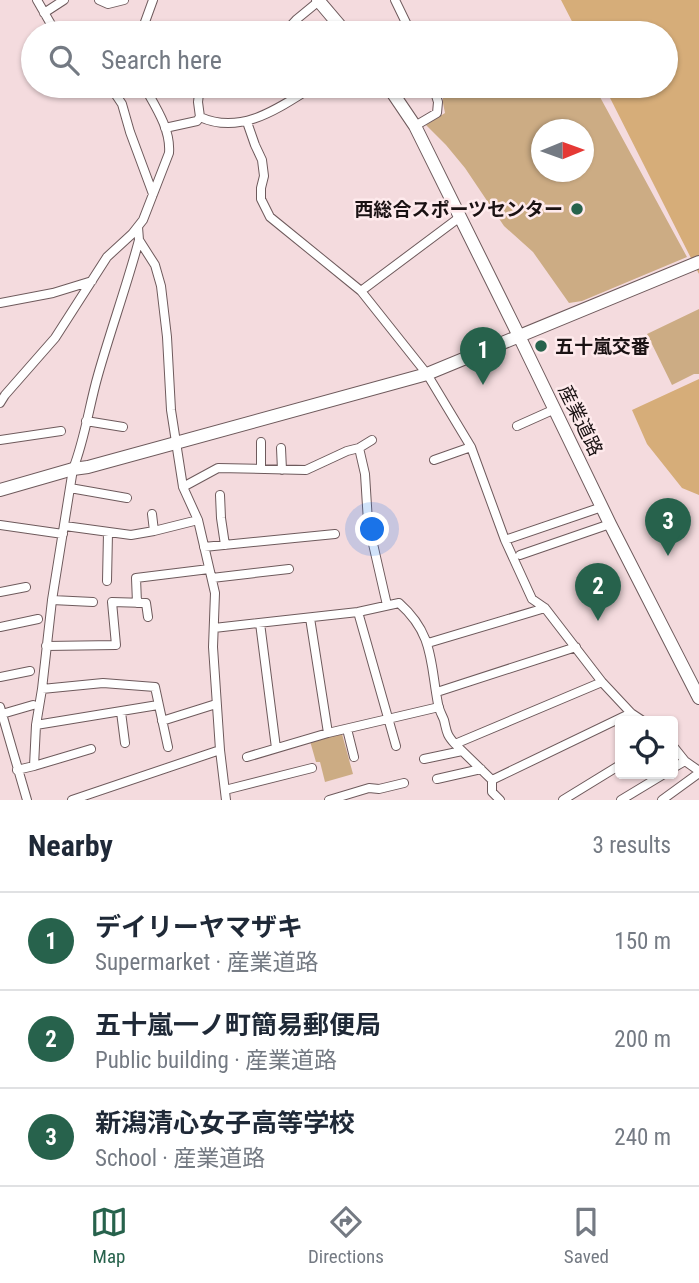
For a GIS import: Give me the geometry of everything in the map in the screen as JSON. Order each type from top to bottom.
[{"type":"street","points":[[37,0],[49,21]]},
{"type":"street","points":[[44,13],[64,0]]},
{"type":"street","points":[[99,0],[108,4],[124,0]]},
{"type":"street","points":[[145,21],[153,0]]},
{"type":"street","points":[[395,0],[405,21]]},
{"type":"street","points":[[295,21],[318,1],[336,21]]},
{"type":"street","points":[[118,98],[153,194]]},
{"type":"street","points":[[0,403],[55,338],[107,257],[143,220],[169,153],[170,141],[151,98]]},
{"type":"street","points":[[198,98],[200,117]]},
{"type":"street","points":[[200,117],[227,125],[247,122],[294,98]]},
{"type":"street","name":"産業道路","points":[[396,98],[415,126],[610,524],[699,698]]},
{"type":"street","points":[[415,126],[437,113],[437,98]]},
{"type":"street","points":[[165,128],[197,121],[200,117]]},
{"type":"street","points":[[247,122],[262,160],[264,176],[261,198],[270,217],[360,290],[427,374],[471,447],[505,540],[532,599],[545,608],[602,682],[636,716]]},
{"type":"street","points":[[360,290],[460,217]]},
{"type":"street","points":[[34,766],[36,725],[69,488],[111,330],[128,282],[139,240],[138,227]]},
{"type":"street","points":[[139,240],[155,265],[161,286],[171,410],[183,487],[198,520],[215,593],[213,647],[216,704],[226,800]]},
{"type":"street","points":[[0,491],[427,374],[699,261]]},
{"type":"street","points":[[0,303],[53,293],[92,281]]},
{"type":"street","points":[[517,426],[555,409]]},
{"type":"street","points":[[86,421],[123,428]]},
{"type":"street","points":[[0,440],[61,431]]},
{"type":"street","points":[[183,487],[218,468],[306,470],[372,440]]},
{"type":"street","points":[[261,442],[261,469]]},
{"type":"street","points":[[434,460],[471,447]]},
{"type":"street","points":[[359,448],[365,474],[368,522],[387,605]]},
{"type":"street","points":[[281,449],[282,470]]},
{"type":"street","points":[[69,488],[127,498]]},
{"type":"street","points":[[220,495],[225,545]]},
{"type":"street","points":[[505,540],[602,507]]},
{"type":"street","points":[[152,514],[154,531]]},
{"type":"street","points":[[0,525],[131,535],[198,520]]},
{"type":"street","points":[[520,555],[610,524]]},
{"type":"street","points":[[107,581],[108,533]]},
{"type":"street","points":[[204,547],[335,534]]},
{"type":"street","points":[[137,603],[136,578],[289,569]]},
{"type":"street","points":[[0,592],[26,587]]},
{"type":"street","points":[[52,600],[93,602]]},
{"type":"street","points":[[46,646],[116,645],[112,602],[146,603],[148,617]]},
{"type":"street","points":[[214,628],[358,612],[399,603],[417,621],[428,643],[446,734],[492,780],[492,792],[500,800]]},
{"type":"street","points":[[428,643],[545,608]]},
{"type":"street","points":[[358,612],[396,746]]},
{"type":"street","points":[[310,618],[328,733]]},
{"type":"street","points":[[0,627],[38,619]]},
{"type":"street","points":[[260,623],[276,748]]},
{"type":"street","points":[[437,692],[576,647]]},
{"type":"street","points":[[0,677],[30,671]]},
{"type":"street","points":[[455,744],[602,682]]},
{"type":"street","points":[[42,689],[103,683],[155,687],[168,747]]},
{"type":"street","points":[[162,722],[216,704]]},
{"type":"street","points":[[16,800],[26,799],[1,710],[33,705]]},
{"type":"street","points":[[36,725],[158,705]]},
{"type":"street","points":[[247,757],[328,733],[439,707]]},
{"type":"street","points":[[121,712],[125,743]]},
{"type":"street","points":[[492,780],[631,713]]},
{"type":"street","points":[[346,729],[354,757]]},
{"type":"street","points":[[17,770],[91,749]]},
{"type":"street","points":[[72,800],[220,750]]},
{"type":"street","points":[[424,759],[462,751]]},
{"type":"street","points":[[662,800],[699,772],[678,752]]},
{"type":"street","points":[[678,765],[685,761]]},
{"type":"street","points":[[225,790],[312,768]]},
{"type":"street","points":[[563,800],[615,768]]},
{"type":"street","points":[[437,779],[481,769]]},
{"type":"street","points":[[621,800],[656,779]]},
{"type":"street","points":[[329,800],[369,788],[379,789],[404,783]]},
{"type":"shaded area","points":[[561,0],[699,0],[699,274],[610,98],[678,98],[678,21],[572,21]]},
{"type":"shaded area","name":"西総合スポーツセンター","points":[[443,98],[601,98],[687,257],[582,301],[569,303],[533,252],[504,226],[465,168],[426,125],[445,113]]},
{"type":"shaded area","points":[[699,309],[699,374],[672,385],[647,334]]},
{"type":"shaded area","points":[[699,379],[699,495],[682,488],[647,444],[632,410]]},
{"type":"shaded area","points":[[342,734],[353,774],[325,782],[320,762],[316,762],[310,741]]},
{"type":"place","name":"西総合スポーツセンター","points":[[577,209]]},
{"type":"place","name":"五十嵐交番","points":[[541,346]]},
{"type":"place","name":"デイリーヤマザキ","points":[[483,385]]},
{"type":"place","name":"新潟清心女子高等学校","points":[[668,556]]},
{"type":"place","name":"五十嵐一ノ町簡易郵便局","points":[[598,621]]}]
